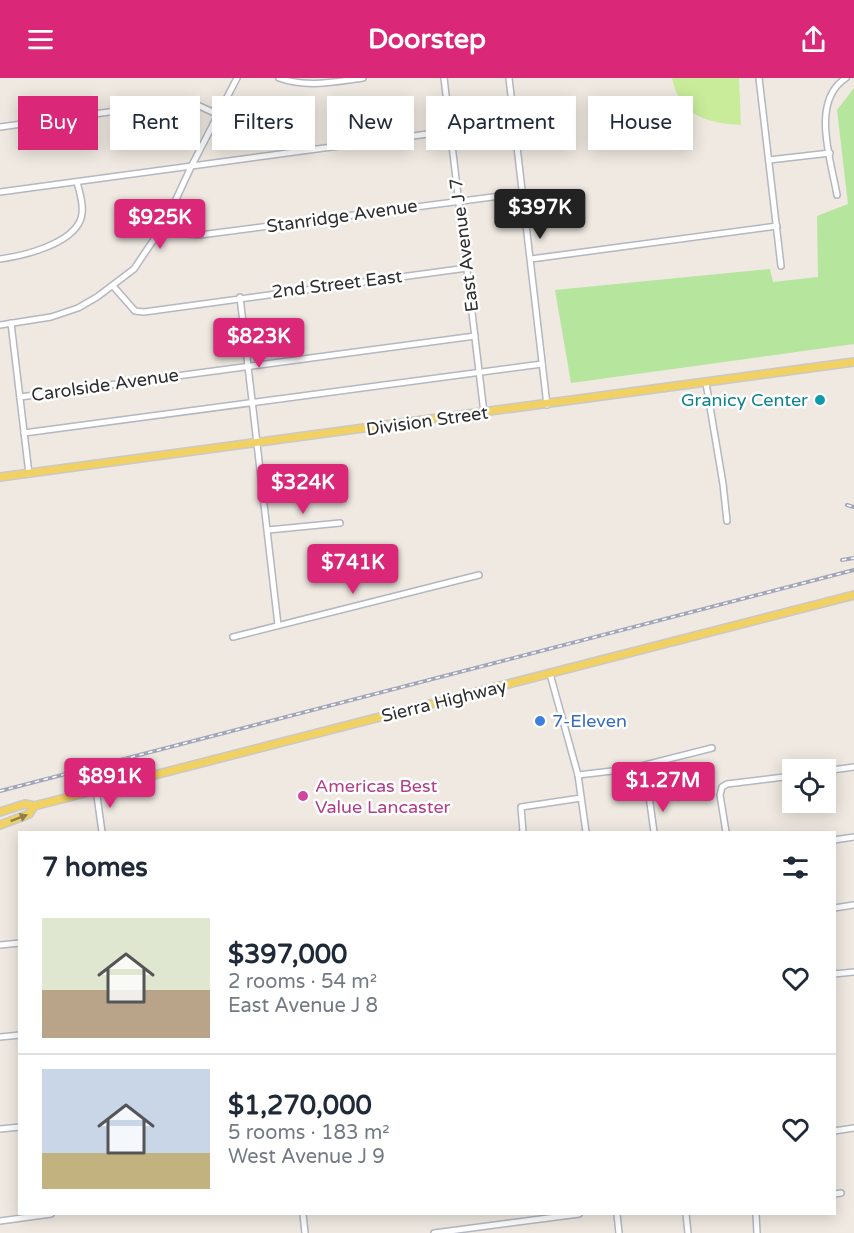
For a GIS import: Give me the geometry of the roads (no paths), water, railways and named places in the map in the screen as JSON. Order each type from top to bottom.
[{"type":"main road","name":"Division Street","points":[[0,477],[854,363]]},
{"type":"main road","name":"Sierra Highway","points":[[0,812],[24,804],[34,806],[854,595]]},
{"type":"main road","name":"Sierra Highway","points":[[0,825],[29,814],[34,806]]},
{"type":"street","points":[[228,96],[237,78]]},
{"type":"street","points":[[279,78],[300,84],[321,84],[363,78]]},
{"type":"street","name":"East Avenue J 7","points":[[444,78],[446,96]]},
{"type":"street","points":[[509,78],[547,405]]},
{"type":"street","points":[[759,78],[781,266]]},
{"type":"street","points":[[830,78],[836,84]]},
{"type":"street","points":[[837,195],[825,117],[827,102],[836,84],[846,78]]},
{"type":"street","points":[[0,127],[174,103],[195,104],[212,112]]},
{"type":"street","points":[[0,325],[51,317],[78,308],[113,286],[134,269],[165,222],[212,128]]},
{"type":"street","points":[[0,192],[426,134]]},
{"type":"street","name":"East Avenue J 7","points":[[452,150],[484,413]]},
{"type":"street","points":[[769,160],[830,153]]},
{"type":"street","points":[[0,259],[43,250],[79,223],[82,205],[77,182]]},
{"type":"street","name":"Stanridge Avenue","points":[[165,222],[185,234],[200,235],[523,192]]},
{"type":"street","points":[[531,259],[777,226]]},
{"type":"street","name":"2nd Street East","points":[[113,286],[135,311],[144,312],[240,297],[467,268]]},
{"type":"street","points":[[240,297],[278,626]]},
{"type":"street","points":[[11,323],[29,474]]},
{"type":"street","name":"Carolside Avenue","points":[[20,397],[475,336]]},
{"type":"street","points":[[24,433],[543,364]]},
{"type":"street","points":[[706,383],[727,521]]},
{"type":"street","points":[[268,530],[340,523]]},
{"type":"street","points":[[233,637],[478,575]]},
{"type":"street","points":[[550,674],[578,775],[586,831]]},
{"type":"street","points":[[578,775],[629,769],[712,748]]},
{"type":"street","points":[[836,769],[854,767]]},
{"type":"street","points":[[726,831],[720,795],[722,787],[727,784],[782,777]]},
{"type":"street","points":[[96,789],[102,831]]},
{"type":"street","points":[[649,796],[654,831]]},
{"type":"street","points":[[523,831],[521,807],[581,798]]},
{"type":"street","points":[[836,840],[854,837]]},
{"type":"street","points":[[836,908],[854,905]]},
{"type":"street","points":[[0,945],[18,943]]},
{"type":"street","points":[[836,975],[854,972]]},
{"type":"street","points":[[0,1037],[18,1035]]},
{"type":"street","points":[[0,1129],[18,1127]]},
{"type":"street","points":[[836,1131],[854,1128]]},
{"type":"street","points":[[836,1194],[841,1193]]},
{"type":"street","points":[[0,1221],[44,1215]]},
{"type":"street","points":[[303,1215],[305,1233]]},
{"type":"street","points":[[435,1233],[571,1215]]},
{"type":"street","points":[[617,1215],[619,1233]]},
{"type":"street","points":[[686,1215],[688,1233]]},
{"type":"street","points":[[756,1215],[757,1233]]},
{"type":"railway","points":[[847,505],[854,507]]},
{"type":"railway","points":[[842,560],[854,558]]},
{"type":"railway","points":[[0,791],[854,570]]},
{"type":"place","name":"Granicy Center","points":[[820,400]]},
{"type":"place","name":"7-Eleven","points":[[540,721]]},
{"type":"place","name":"Americas Best Value Lancaster","points":[[303,796]]}]
